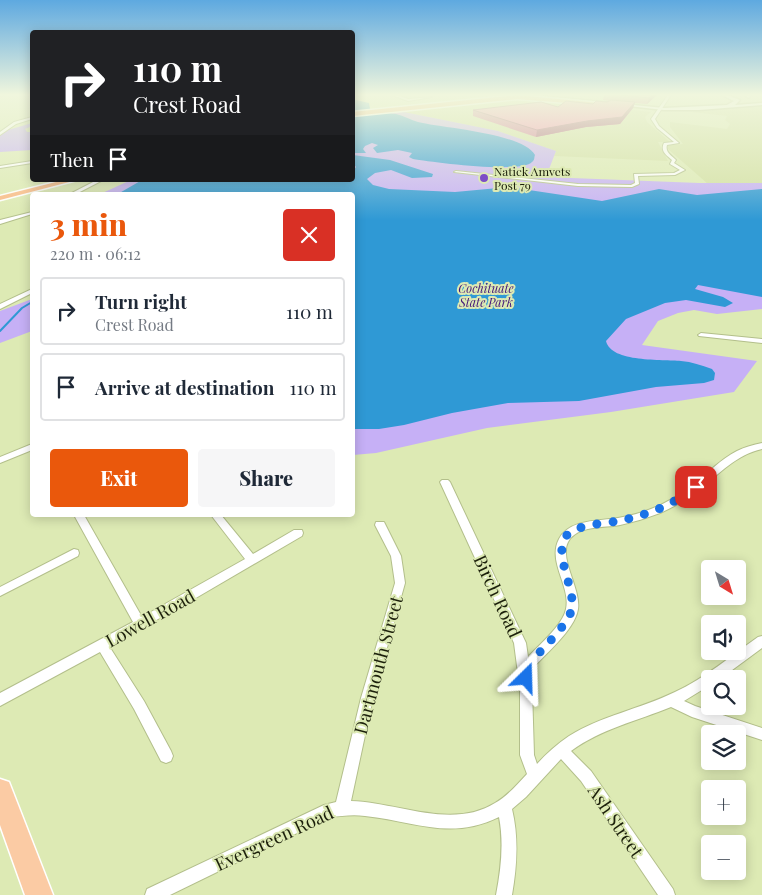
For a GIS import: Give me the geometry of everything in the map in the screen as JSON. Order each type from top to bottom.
[{"type":"highway","points":[[0,197],[57,182]]},
{"type":"highway","points":[[0,197],[65,182]]},
{"type":"main road","points":[[0,791],[39,895]]},
{"type":"street","points":[[456,172],[569,184],[635,186],[637,184],[636,175],[675,174],[683,170],[671,163],[674,160],[665,152],[664,147],[666,144],[677,143],[670,137]]},
{"type":"street","points":[[0,167],[30,162]]},
{"type":"street","points":[[76,192],[97,182]]},
{"type":"street","points":[[0,222],[30,214]]},
{"type":"street","points":[[0,307],[30,292]]},
{"type":"street","points":[[701,335],[762,341]]},
{"type":"street","points":[[525,668],[563,625],[572,610],[571,590],[561,553],[564,539],[568,534],[584,527],[624,520],[664,507],[691,491],[732,456],[747,449],[762,446]]},
{"type":"street","points":[[0,460],[30,448]]},
{"type":"street","name":"Birch Road","points":[[446,482],[516,630],[525,668],[526,744],[529,764],[534,775]]},
{"type":"street","points":[[81,517],[140,624]]},
{"type":"street","points":[[218,517],[251,559]]},
{"type":"street","name":"Dartmouth Street","points":[[342,807],[367,698],[400,582],[396,556],[380,525]]},
{"type":"street","name":"Lowell Road","points":[[0,700],[140,624],[298,533]]},
{"type":"street","points":[[0,592],[74,553]]},
{"type":"street","name":"Evergreen Road","points":[[153,895],[318,814],[342,807],[357,807],[427,821],[449,822],[469,820],[504,808],[534,775],[561,750],[586,732],[600,725],[672,701],[696,687],[762,641]]},
{"type":"street","points":[[102,645],[128,686],[166,756]]},
{"type":"street","points":[[672,701],[692,711],[762,734]]},
{"type":"street","name":"Ash Street","points":[[561,750],[586,776],[667,895]]},
{"type":"street","points":[[504,808],[510,840],[510,862],[504,895]]},
{"type":"shaded area","points":[[515,137],[664,137],[670,142],[658,142],[668,161],[554,156],[556,151]]},
{"type":"shaded area","points":[[677,137],[762,137],[762,184],[708,184],[668,149],[668,146],[683,144]]},
{"type":"green space","points":[[0,137],[30,137],[30,150],[0,152]]},
{"type":"green space","name":"Cochituate State Park","points":[[355,137],[515,137],[556,151],[546,177],[699,183],[762,183],[762,309],[717,314],[694,310],[678,313],[658,321],[642,345],[757,361],[734,392],[611,412],[487,428],[376,453],[355,455],[355,192],[105,192],[127,182],[355,182]]},
{"type":"green space","points":[[30,300],[30,332],[0,343],[0,311]]},
{"type":"water","points":[[355,137],[501,137],[528,148],[535,155],[532,162],[524,165],[494,167],[413,159],[409,157],[412,153],[398,150],[377,153],[373,148],[378,145],[372,143],[363,149],[366,153],[355,153]]},
{"type":"water","name":"Cochituate State Park","points":[[355,155],[390,160],[433,174],[432,177],[412,178],[391,170],[375,173],[367,179],[373,185],[389,189],[455,192],[509,187],[602,201],[659,189],[697,195],[762,189],[762,297],[698,285],[695,289],[723,297],[733,303],[725,307],[686,300],[665,303],[626,319],[606,341],[610,348],[617,353],[627,356],[651,360],[685,361],[712,369],[715,373],[714,380],[704,383],[656,387],[579,401],[508,403],[452,413],[404,425],[379,429],[355,429],[355,192],[121,192],[139,182],[355,182]]},
{"type":"waterway","points":[[0,331],[22,308],[30,303]]},
{"type":"place","name":"Natick Amvets Post 79","points":[[484,178]]},
{"type":"route","points":[[526,678],[525,668],[563,625],[572,610],[571,590],[561,553],[561,546],[568,534],[584,527],[610,523],[654,512],[675,502],[696,487]]}]
